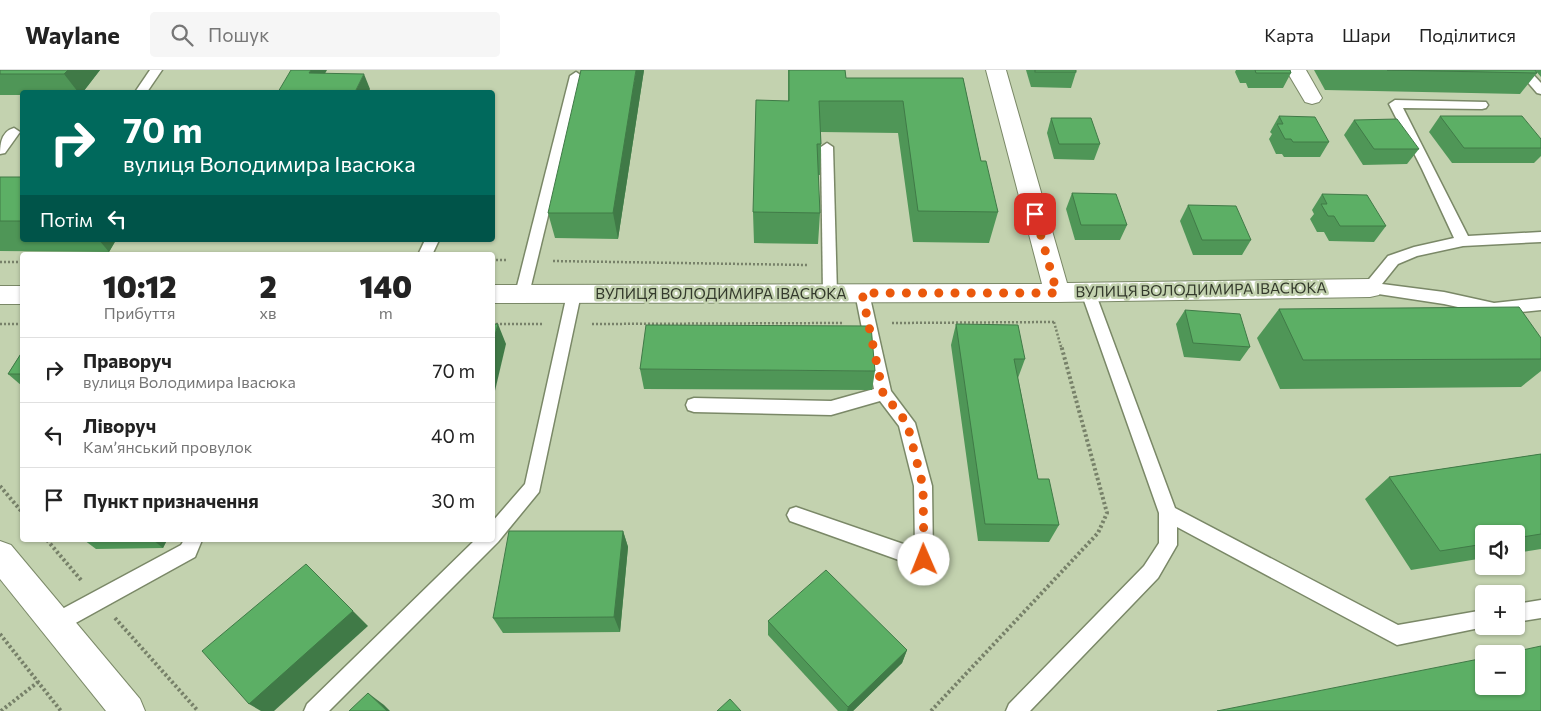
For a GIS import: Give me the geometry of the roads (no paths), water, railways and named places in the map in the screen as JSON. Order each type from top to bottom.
[{"type":"street","points":[[996,70],[1057,293]]},
{"type":"street","points":[[1296,70],[1312,98]]},
{"type":"street","name":"ВУЛИЦЯ ВОЛОДИМИРА ІВАСЮКА","points":[[495,294],[1057,293],[1370,288]]},
{"type":"street","points":[[0,295],[20,295]]},
{"type":"street","points":[[0,555],[128,711]]},
{"type":"lane","points":[[142,90],[156,70]]},
{"type":"lane","points":[[1523,70],[1541,90]]},
{"type":"lane","points":[[522,294],[576,76]]},
{"type":"lane","points":[[1463,241],[1429,168],[1395,104],[1482,105]]},
{"type":"lane","points":[[0,132],[18,132]]},
{"type":"lane","points":[[0,150],[18,132]]},
{"type":"lane","points":[[826,147],[830,294]]},
{"type":"lane","points":[[1370,288],[1393,260],[1414,252],[1463,241],[1541,237]]},
{"type":"lane","points":[[1370,288],[1444,298],[1494,309],[1541,304]]},
{"type":"lane","points":[[1016,711],[1151,572],[1168,545],[1168,513],[1088,292]]},
{"type":"lane","points":[[796,515],[924,560],[923,486],[921,477],[907,423],[883,393],[862,293]]},
{"type":"lane","points":[[495,532],[533,487],[574,294]]},
{"type":"lane","points":[[1494,309],[1515,325]]},
{"type":"lane","points":[[694,405],[831,408],[883,393]]},
{"type":"lane","points":[[1168,513],[1397,635],[1475,621]]},
{"type":"lane","points":[[56,623],[188,551],[192,542]]},
{"type":"lane","points":[[314,711],[486,542]]},
{"type":"lane","points":[[1525,612],[1541,609]]}]
